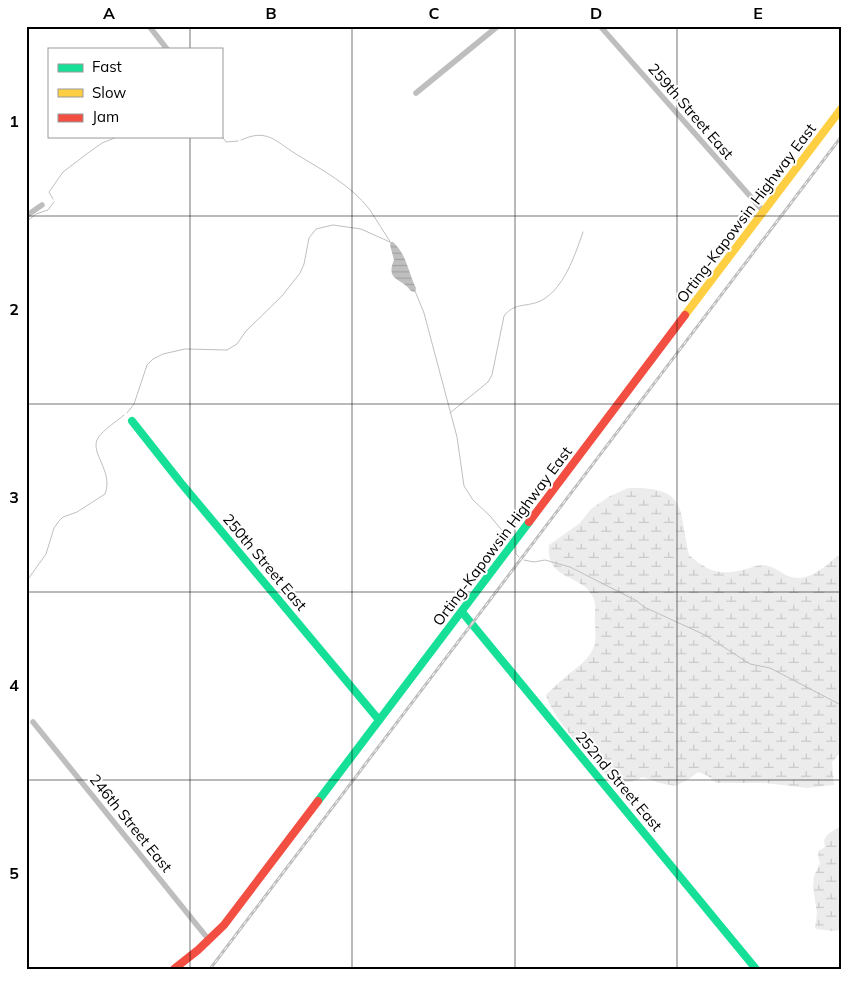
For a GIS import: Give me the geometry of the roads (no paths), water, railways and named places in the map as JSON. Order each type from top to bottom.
[{"type":"main road","name":"Orting-Kapowsin Highway East","points":[[174,969],[198,950],[224,925],[841,109]]},
{"type":"main road","name":"250th Street East","points":[[132,421],[187,490],[379,720]]},
{"type":"main road","name":"252nd Street East","points":[[462,612],[756,969]]},
{"type":"street","points":[[149,26],[166,48]]},
{"type":"street","points":[[416,93],[498,26]]},
{"type":"street","name":"259th Street East","points":[[600,26],[764,212]]},
{"type":"street","points":[[26,216],[42,205]]},
{"type":"street","name":"246th Street East","points":[[33,722],[209,940]]},
{"type":"waterway","points":[[241,140],[258,135],[270,138],[336,179],[354,193],[370,210],[391,243]]},
{"type":"waterway","points":[[222,136],[226,142],[238,141]]},
{"type":"waterway","points":[[53,199],[49,192],[63,172],[102,143],[114,138]]},
{"type":"waterway","points":[[26,222],[36,214],[48,210],[54,202]]},
{"type":"waterway","points":[[127,413],[134,404],[147,365],[153,359],[163,354],[185,349],[227,350],[237,344],[246,331],[282,296],[300,273],[304,264],[309,238],[316,229],[333,225],[361,229],[390,242]]},
{"type":"waterway","points":[[450,413],[488,382],[492,375],[504,316],[515,307],[538,302],[554,290],[567,272],[583,232]]},
{"type":"waterway","points":[[415,291],[424,313],[457,437],[464,486],[473,500],[490,516],[510,540]]},
{"type":"waterway","points":[[26,582],[46,554],[54,528],[59,521],[105,494],[106,478],[96,444],[103,432],[124,415]]},
{"type":"waterway","points":[[516,546],[516,554],[519,557]]},
{"type":"waterway","points":[[524,560],[534,562],[545,560],[570,567],[637,601],[644,607],[705,635],[750,664],[770,668],[841,705]]},
{"type":"railway","points":[[210,969],[841,137]]}]
